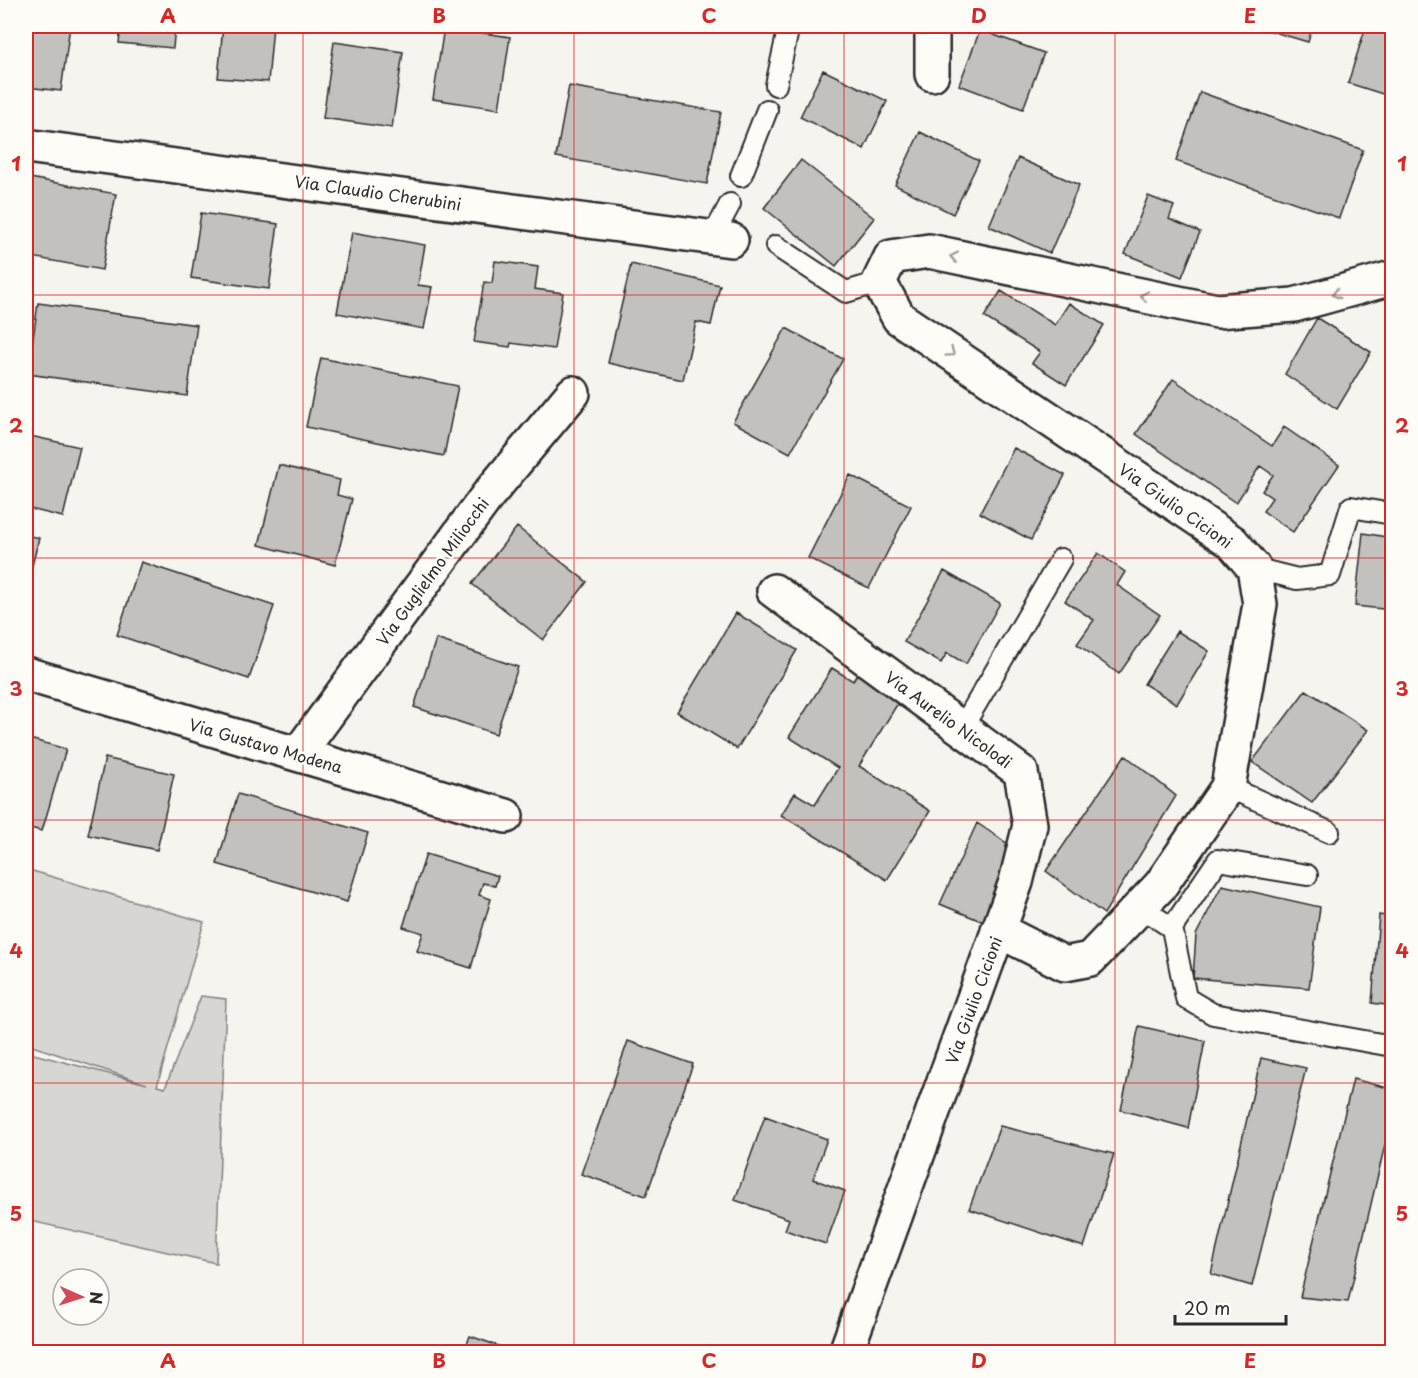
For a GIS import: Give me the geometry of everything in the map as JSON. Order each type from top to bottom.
[{"type":"street","points":[[932,26],[932,74]]},
{"type":"street","name":"Via Claudio Cherubini","points":[[26,146],[721,239]]},
{"type":"street","points":[[879,282],[891,257],[929,251],[1217,311],[1294,305],[1392,278]]},
{"type":"street","name":"Via Giulio Cicioni","points":[[846,1353],[998,930],[1065,964],[1090,959],[1160,886],[1228,787],[1260,604],[1254,568],[1232,542],[899,318],[879,282]]},
{"type":"street","name":"Via Guglielmo Miliocchi","points":[[298,754],[488,495],[573,393]]},
{"type":"street","name":"Via Aurelio Nicolodi","points":[[774,591],[1021,772],[1030,825],[1016,882],[998,930]]},
{"type":"street","name":"Via Gustavo Modena","points":[[26,674],[506,816]]},
{"type":"lane","points":[[776,85],[789,26]]},
{"type":"lane","points":[[741,176],[766,110]]},
{"type":"lane","points":[[721,239],[730,204]]},
{"type":"lane","points":[[776,246],[846,292],[879,282]]},
{"type":"lane","points":[[1254,568],[1297,579],[1330,575],[1351,507],[1392,514]]},
{"type":"lane","points":[[962,728],[1061,560]]},
{"type":"lane","points":[[1228,787],[1329,832]]},
{"type":"lane","points":[[1307,875],[1218,860],[1172,928],[1186,998],[1213,1014],[1392,1046]]},
{"type":"lane","points":[[1140,907],[1172,928]]},
{"type":"shaded area","points":[[26,869],[204,922],[157,1086],[165,1088],[201,996],[226,999],[216,1263],[26,1220],[26,1052],[147,1084],[26,1044]]},
{"type":"building","points":[[26,26],[70,26],[61,91],[26,87]]},
{"type":"building","points":[[121,26],[175,26],[173,48],[119,43]]},
{"type":"building","points":[[223,26],[273,26],[268,82],[218,78]]},
{"type":"building","points":[[1254,26],[1313,26],[1308,42]]},
{"type":"building","points":[[1366,26],[1392,26],[1392,97],[1348,83]]},
{"type":"building","points":[[444,27],[510,37],[499,109],[433,99]]},
{"type":"building","points":[[980,30],[1044,53],[1023,109],[959,85]]},
{"type":"building","points":[[334,42],[403,52],[392,128],[323,118]]},
{"type":"building","points":[[823,70],[887,101],[864,149],[800,117]]},
{"type":"building","points":[[569,86],[721,112],[707,184],[556,157]]},
{"type":"building","points":[[1200,92],[1363,150],[1339,218],[1176,161]]},
{"type":"building","points":[[920,132],[979,161],[953,214],[895,185]]},
{"type":"building","points":[[1018,158],[1079,185],[1050,253],[989,226]]},
{"type":"building","points":[[801,160],[874,218],[836,266],[764,208]]},
{"type":"building","points":[[30,178],[116,194],[102,270],[26,256],[26,201]]},
{"type":"building","points":[[1148,196],[1174,206],[1169,219],[1200,232],[1182,277],[1125,254]]},
{"type":"building","points":[[201,213],[278,224],[269,289],[191,278]]},
{"type":"building","points":[[352,232],[425,245],[418,285],[432,287],[424,329],[337,313]]},
{"type":"building","points":[[495,261],[538,267],[535,289],[563,293],[554,349],[511,343],[510,347],[474,342],[484,282],[492,283]]},
{"type":"building","points":[[631,264],[720,285],[711,325],[696,322],[683,380],[608,363]]},
{"type":"building","points":[[1001,291],[1055,325],[1069,303],[1104,325],[1066,385],[1032,363],[1040,352],[984,317]]},
{"type":"building","points":[[38,303],[197,325],[187,396],[28,374]]},
{"type":"building","points":[[1317,318],[1371,352],[1337,409],[1285,374]]},
{"type":"building","points":[[786,328],[843,359],[790,453],[733,422]]},
{"type":"building","points":[[321,358],[458,386],[444,456],[306,427]]},
{"type":"building","points":[[1173,379],[1272,446],[1284,427],[1339,465],[1293,532],[1263,511],[1272,498],[1262,491],[1273,475],[1260,466],[1236,503],[1136,434]]},
{"type":"building","points":[[26,435],[80,447],[63,517],[26,508]]},
{"type":"building","points":[[1014,448],[1065,475],[1031,540],[980,513]]},
{"type":"building","points":[[279,465],[340,480],[337,495],[352,499],[335,565],[259,545]]},
{"type":"building","points":[[850,475],[911,506],[869,588],[808,558]]},
{"type":"building","points":[[517,527],[587,582],[543,640],[472,584]]},
{"type":"building","points":[[1363,533],[1392,538],[1392,610],[1355,606]]},
{"type":"building","points":[[26,535],[39,538],[26,590]]},
{"type":"building","points":[[1098,553],[1125,572],[1117,585],[1160,615],[1119,674],[1077,644],[1094,620],[1065,601]]},
{"type":"building","points":[[141,562],[274,606],[249,679],[117,635]]},
{"type":"building","points":[[944,571],[1000,603],[966,664],[947,653],[941,663],[904,642]]},
{"type":"building","points":[[736,613],[797,650],[737,749],[677,712]]},
{"type":"building","points":[[1177,631],[1209,651],[1177,704],[1144,684]]},
{"type":"building","points":[[436,639],[518,667],[496,734],[414,707]]},
{"type":"building","points":[[832,668],[853,681],[860,669],[903,695],[859,766],[930,811],[887,880],[781,815],[795,793],[815,805],[838,768],[789,737]]},
{"type":"building","points":[[1306,690],[1368,730],[1312,803],[1252,762]]},
{"type":"building","points":[[26,738],[66,749],[42,831],[26,827]]},
{"type":"building","points":[[1125,755],[1176,796],[1104,914],[1046,871]]},
{"type":"building","points":[[105,758],[174,774],[157,850],[88,835]]},
{"type":"building","points":[[238,794],[368,833],[347,902],[217,864]]},
{"type":"building","points":[[977,823],[1017,850],[986,923],[940,904]]},
{"type":"building","points":[[426,854],[498,876],[495,886],[483,883],[479,895],[491,899],[471,968],[417,951],[423,933],[403,927]]},
{"type":"building","points":[[1222,885],[1320,907],[1309,988],[1193,978],[1196,935]]},
{"type":"building","points":[[1379,915],[1392,917],[1392,1006],[1372,1003]]},
{"type":"building","points":[[1139,1026],[1205,1041],[1188,1128],[1121,1110]]},
{"type":"building","points":[[628,1041],[693,1064],[646,1196],[581,1174]]},
{"type":"building","points":[[1261,1058],[1306,1068],[1252,1286],[1211,1274]]},
{"type":"building","points":[[1353,1079],[1392,1089],[1392,1115],[1348,1302],[1300,1297]]},
{"type":"building","points":[[765,1116],[827,1139],[813,1179],[845,1191],[826,1244],[785,1230],[789,1219],[735,1200]]},
{"type":"building","points":[[1000,1126],[1114,1154],[1084,1247],[969,1209]]},
{"type":"building","points":[[470,1336],[516,1352],[464,1352]]}]
